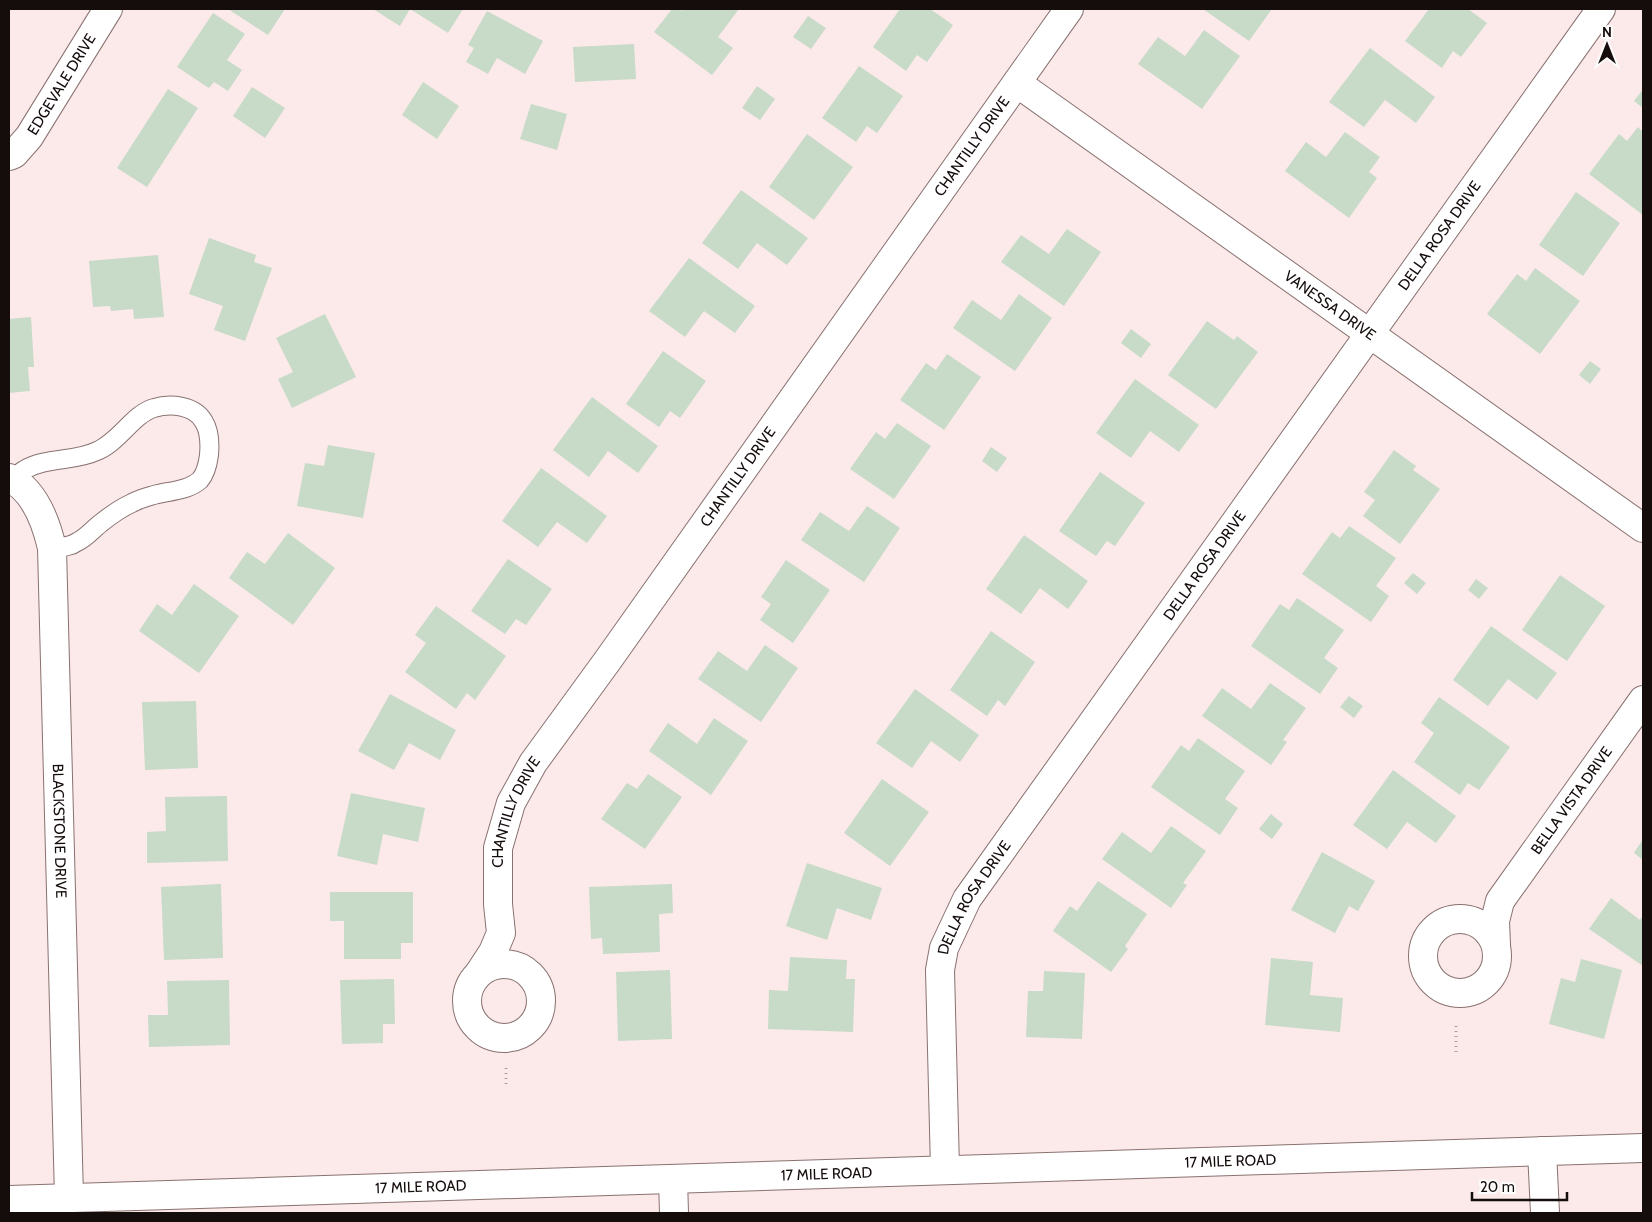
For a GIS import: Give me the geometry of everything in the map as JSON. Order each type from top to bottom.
[{"type":"street","name":"EDGEVALE DRIVE","points":[[9,156],[14,154],[29,137],[108,9]]},
{"type":"street","name":"CHANTILLY DRIVE","points":[[501,933],[498,904],[498,848],[511,802],[533,763],[1069,9]]},
{"type":"street","name":"DELLA ROSA DRIVE","points":[[945,1169],[940,970],[944,948],[967,899],[1602,9]]},
{"type":"street","name":"VANESSA DRIVE","points":[[1017,83],[1643,528]]},
{"type":"street","name":"BLACKSTONE DRIVE","points":[[11,479],[39,507],[47,526],[52,548],[69,1197]]},
{"type":"street","name":"BELLA VISTA DRIVE","points":[[1500,901],[1482,912],[1447,921],[1436,927],[1428,937],[1423,948],[1422,961],[1426,973],[1434,983],[1444,990],[1468,993],[1480,988],[1489,980],[1495,970],[1497,958],[1495,921],[1500,901],[1643,700]]},
{"type":"street","points":[[1459,918],[1471,920],[1482,926],[1491,934],[1496,945]]},
{"type":"street","points":[[501,933],[509,951],[534,978],[540,989],[542,1001],[540,1013],[525,1032],[513,1037],[501,1038],[488,1035],[478,1028],[471,1018],[467,1006],[467,993],[472,981],[493,952],[501,933]]},
{"type":"street","points":[[480,972],[490,965],[502,963],[515,964],[526,970]]},
{"type":"street","name":"17 MILE ROAD","points":[[9,1200],[1643,1148]]},
{"type":"street","points":[[1542,1152],[1545,1213]]},
{"type":"street","points":[[673,1179],[674,1213]]},
{"type":"lane","points":[[11,479],[23,470],[34,466],[78,458],[99,451],[116,439],[132,422],[151,408],[167,405],[180,406],[195,412],[204,422],[210,438],[206,470],[200,480],[189,487],[134,502],[118,510],[78,542],[64,547],[52,548]]},
{"type":"path","points":[[1456,1026],[1456,1054]]},
{"type":"path","points":[[506,1068],[506,1087]]},
{"type":"building","points":[[228,9],[285,9],[268,35]]},
{"type":"building","points":[[373,9],[410,9],[400,26]]},
{"type":"building","points":[[410,9],[463,9],[448,33]]},
{"type":"building","points":[[672,9],[682,11],[683,9],[739,9],[718,37],[733,48],[712,75],[654,32]]},
{"type":"building","points":[[900,9],[930,9],[953,25],[927,62],[917,55],[906,71],[873,47]]},
{"type":"building","points":[[1203,9],[1272,9],[1249,41]]},
{"type":"building","points":[[1429,9],[1468,9],[1487,23],[1461,57],[1453,51],[1442,68],[1405,41]]},
{"type":"building","points":[[487,11],[543,41],[525,74],[497,58],[488,74],[466,62],[474,48],[468,45]]},
{"type":"building","points":[[213,13],[245,34],[227,60],[242,70],[228,91],[214,82],[209,88],[177,67]]},
{"type":"building","points":[[808,16],[826,28],[811,49],[793,37]]},
{"type":"building","points":[[1204,30],[1240,56],[1202,109],[1138,64],[1158,37],[1185,56]]},
{"type":"building","points":[[634,44],[636,79],[575,82],[573,47]]},
{"type":"building","points":[[1370,48],[1435,97],[1416,123],[1385,100],[1364,127],[1329,102]]},
{"type":"building","points":[[859,66],[903,96],[877,133],[867,126],[856,142],[822,118]]},
{"type":"building","points":[[423,82],[459,106],[437,139],[402,115]]},
{"type":"building","points":[[757,86],[775,99],[760,120],[742,108]]},
{"type":"building","points":[[252,87],[285,108],[265,138],[233,116]]},
{"type":"building","points":[[168,89],[198,108],[147,187],[117,168]]},
{"type":"building","points":[[1643,89],[1643,108],[1634,101]]},
{"type":"building","points":[[531,104],[567,114],[557,150],[520,139]]},
{"type":"building","points":[[1638,127],[1643,132],[1643,215],[1589,174],[1619,134],[1627,141]]},
{"type":"building","points":[[1345,132],[1380,157],[1369,172],[1377,178],[1349,218],[1285,171],[1306,142],[1326,157]]},
{"type":"building","points":[[807,134],[853,167],[814,220],[769,187]]},
{"type":"building","points":[[741,190],[808,238],[787,265],[757,243],[738,269],[702,243]]},
{"type":"building","points":[[1576,192],[1620,223],[1583,276],[1539,245]]},
{"type":"building","points":[[1067,229],[1101,252],[1064,306],[1001,262],[1021,235],[1049,254]]},
{"type":"building","points":[[209,238],[256,255],[254,262],[272,268],[245,341],[214,330],[223,306],[189,294]]},
{"type":"building","points":[[158,255],[164,317],[134,319],[133,309],[111,311],[110,306],[93,307],[89,261]]},
{"type":"building","points":[[689,258],[755,306],[735,333],[704,311],[685,337],[649,311]]},
{"type":"building","points":[[1535,268],[1580,301],[1540,354],[1487,314],[1517,274],[1526,281]]},
{"type":"building","points":[[1019,294],[1052,318],[1015,371],[953,328],[972,300],[1001,320]]},
{"type":"building","points":[[325,314],[356,377],[292,408],[278,379],[293,372],[276,338]]},
{"type":"building","points":[[31,317],[34,367],[28,367],[30,391],[9,393],[9,319]]},
{"type":"building","points":[[1207,321],[1234,340],[1237,336],[1258,352],[1216,409],[1168,375]]},
{"type":"building","points":[[1131,329],[1151,344],[1141,358],[1121,343]]},
{"type":"building","points":[[663,351],[706,381],[680,418],[670,411],[659,427],[626,404]]},
{"type":"building","points":[[947,354],[981,377],[944,430],[900,400],[926,363],[936,370]]},
{"type":"building","points":[[1590,361],[1601,369],[1590,384],[1579,375]]},
{"type":"building","points":[[1135,379],[1199,425],[1179,452],[1150,431],[1131,458],[1096,433]]},
{"type":"building","points":[[592,397],[658,446],[638,473],[608,451],[589,477],[553,450]]},
{"type":"building","points":[[897,423],[931,446],[894,499],[850,469],[876,432],[885,439]]},
{"type":"building","points":[[328,445],[375,453],[363,518],[297,506],[305,463],[324,466]]},
{"type":"building","points":[[991,447],[1007,458],[997,472],[982,461]]},
{"type":"building","points":[[1394,450],[1416,466],[1413,470],[1440,489],[1400,544],[1363,516],[1375,500],[1364,492]]},
{"type":"building","points":[[541,468],[607,516],[587,543],[557,522],[538,547],[502,521]]},
{"type":"building","points":[[1100,472],[1145,503],[1115,546],[1107,541],[1096,556],[1059,531]]},
{"type":"building","points":[[867,506],[900,528],[864,582],[801,540],[820,512],[849,531]]},
{"type":"building","points":[[1349,526],[1396,558],[1376,586],[1389,596],[1371,622],[1302,574],[1332,532],[1340,538]]},
{"type":"building","points":[[288,533],[335,568],[293,625],[229,578],[247,552],[265,564]]},
{"type":"building","points":[[1024,535],[1088,581],[1068,609],[1040,588],[1021,614],[986,589]]},
{"type":"building","points":[[508,559],[552,589],[526,625],[516,619],[505,634],[471,611]]},
{"type":"building","points":[[786,560],[830,590],[793,643],[760,620],[771,604],[761,597]]},
{"type":"building","points":[[1413,573],[1426,583],[1417,594],[1404,583]]},
{"type":"building","points":[[1560,575],[1605,606],[1567,661],[1522,630]]},
{"type":"building","points":[[1476,579],[1488,588],[1479,599],[1468,590]]},
{"type":"building","points":[[194,584],[239,616],[199,673],[139,631],[157,604],[172,615]]},
{"type":"building","points":[[1297,598],[1344,630],[1324,658],[1338,668],[1320,694],[1251,646],[1280,604],[1289,610]]},
{"type":"building","points":[[436,606],[506,656],[475,700],[467,693],[456,709],[405,672],[426,643],[415,635]]},
{"type":"building","points":[[1491,626],[1557,673],[1537,700],[1508,679],[1488,706],[1453,680]]},
{"type":"building","points":[[991,631],[1035,662],[1005,706],[998,700],[987,716],[950,690]]},
{"type":"building","points":[[765,645],[798,668],[761,722],[698,679],[718,651],[747,671]]},
{"type":"building","points":[[1270,683],[1306,708],[1283,740],[1287,742],[1271,765],[1202,716],[1222,688],[1251,709]]},
{"type":"building","points":[[915,689],[979,735],[960,762],[931,741],[912,768],[876,743]]},
{"type":"building","points":[[390,694],[456,730],[440,760],[409,743],[394,770],[358,751]]},
{"type":"building","points":[[1349,696],[1363,706],[1354,718],[1340,707]]},
{"type":"building","points":[[1439,697],[1510,747],[1479,790],[1468,783],[1460,795],[1414,762],[1434,733],[1421,723]]},
{"type":"building","points":[[196,701],[198,768],[145,770],[142,702]]},
{"type":"building","points":[[714,718],[748,741],[711,795],[649,751],[668,723],[697,744]]},
{"type":"building","points":[[1198,738],[1245,771],[1225,799],[1238,808],[1220,835],[1151,787],[1181,745],[1189,751]]},
{"type":"building","points":[[1393,770],[1456,816],[1436,843],[1407,822],[1387,849],[1353,825]]},
{"type":"building","points":[[648,774],[682,797],[645,849],[601,819],[627,783],[637,789]]},
{"type":"building","points":[[882,779],[929,812],[890,866],[844,833]]},
{"type":"building","points":[[351,793],[425,808],[418,842],[383,834],[377,865],[337,856]]},
{"type":"building","points":[[227,796],[228,861],[147,863],[147,832],[166,831],[165,797]]},
{"type":"building","points":[[1271,814],[1283,824],[1272,839],[1259,829]]},
{"type":"building","points":[[1171,826],[1206,851],[1183,883],[1187,885],[1171,908],[1102,859],[1122,832],[1151,853]]},
{"type":"building","points":[[1643,839],[1643,860],[1634,853]]},
{"type":"building","points":[[1322,852],[1375,881],[1358,911],[1349,906],[1335,933],[1291,910]]},
{"type":"building","points":[[807,863],[882,888],[871,920],[837,908],[827,940],[786,926]]},
{"type":"building","points":[[1098,881],[1147,914],[1125,946],[1128,949],[1111,972],[1053,931],[1070,906],[1077,911]]},
{"type":"building","points":[[221,884],[223,958],[164,960],[161,887]]},
{"type":"building","points":[[672,884],[673,913],[659,914],[660,952],[603,954],[602,938],[591,939],[589,887]]},
{"type":"building","points":[[330,892],[413,892],[413,943],[401,943],[401,959],[344,959],[344,921],[330,921]]},
{"type":"building","points":[[1611,898],[1640,920],[1643,915],[1643,966],[1589,929]]},
{"type":"building","points":[[790,957],[847,960],[846,979],[855,979],[853,1032],[768,1029],[769,990],[788,991]]},
{"type":"building","points":[[1271,958],[1313,962],[1310,995],[1343,998],[1340,1032],[1265,1025]]},
{"type":"building","points":[[1581,959],[1622,970],[1604,1039],[1549,1024],[1561,978],[1575,982]]},
{"type":"building","points":[[670,970],[672,1039],[618,1041],[616,972]]},
{"type":"building","points":[[1044,971],[1085,973],[1082,1039],[1026,1037],[1028,991],[1043,991]]},
{"type":"building","points":[[394,979],[395,1024],[383,1024],[383,1043],[342,1044],[340,980]]},
{"type":"building","points":[[229,980],[230,1045],[149,1047],[148,1015],[168,1015],[167,981]]}]
